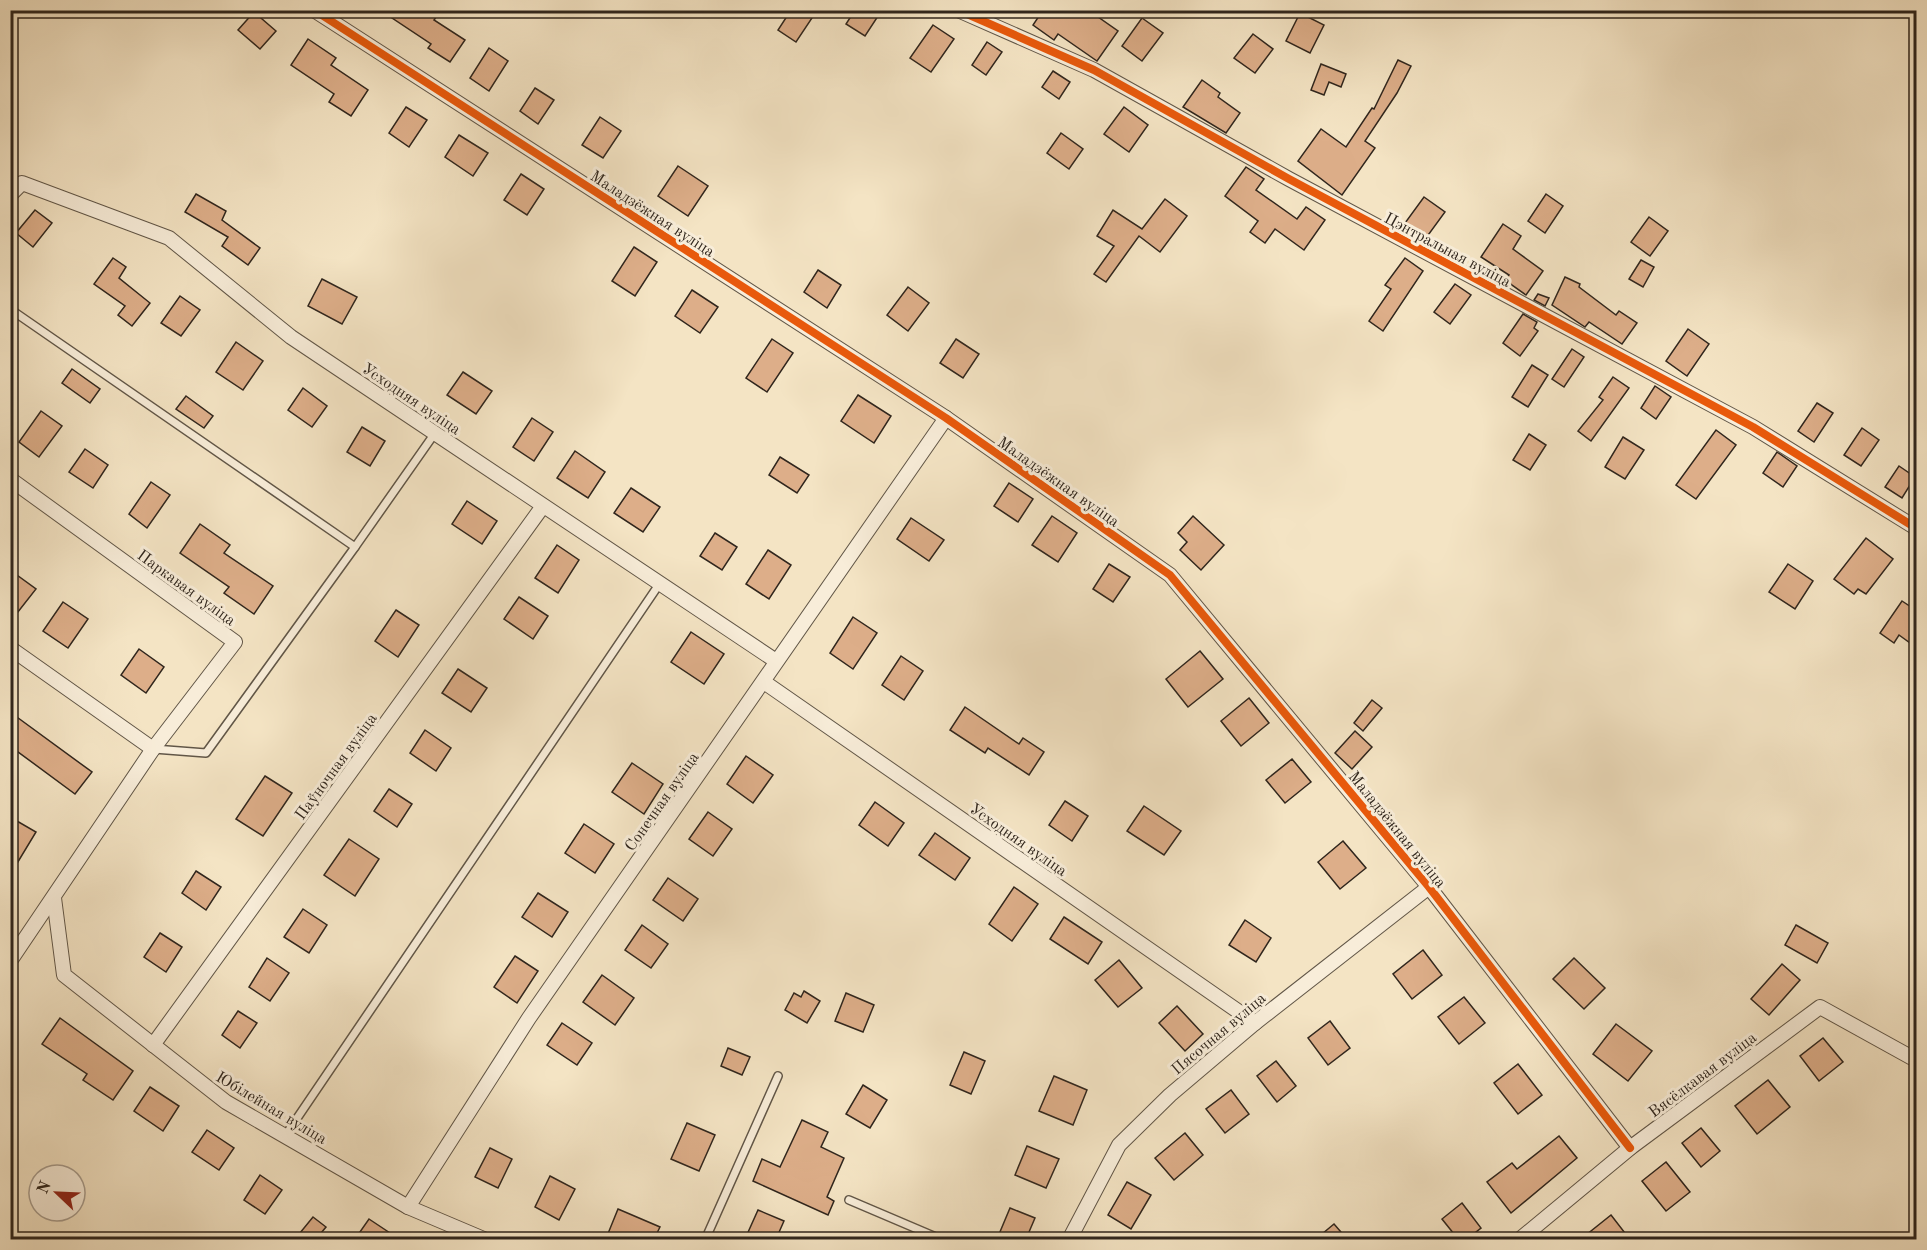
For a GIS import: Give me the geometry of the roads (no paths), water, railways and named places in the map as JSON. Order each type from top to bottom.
[{"type":"street","name":"Маладзёжная вуліца","points":[[314,10],[946,418],[1170,575],[1428,887],[1630,1148]]},
{"type":"street","name":"Цэнтральная вуліца","points":[[958,10],[1094,70],[1289,179],[1753,427],[1917,528]]},
{"type":"street","name":"Усходняя вуліца","points":[[10,195],[22,183],[169,238],[291,337],[776,661]]},
{"type":"street","name":"Сонечная вуліца","points":[[408,1206],[529,1018],[946,418]]},
{"type":"street","name":"Паркавая вуліца","points":[[10,479],[235,642],[153,749],[10,961]]},
{"type":"street","name":"Паўночная вуліца","points":[[153,1045],[543,506]]},
{"type":"street","points":[[10,648],[153,749]]},
{"type":"street","name":"Усходняя вуліца","points":[[764,682],[1255,1023]]},
{"type":"street","name":"Пясочная вуліца","points":[[1068,1239],[1119,1145],[1170,1095],[1255,1023],[1428,887]]},
{"type":"street","name":"Юбілейная вуліца","points":[[54,898],[64,975],[226,1102],[408,1206],[486,1239]]},
{"type":"street","name":"Вясёлкавая вуліца","points":[[1519,1239],[1630,1148],[1820,1006],[1917,1060]]},
{"type":"lane","points":[[10,309],[355,547]]},
{"type":"lane","points":[[153,749],[206,753],[435,433]]},
{"type":"lane","points":[[285,1136],[660,584]]},
{"type":"lane","points":[[705,1239],[778,1076]]},
{"type":"lane","points":[[849,1200],[943,1239]]}]
